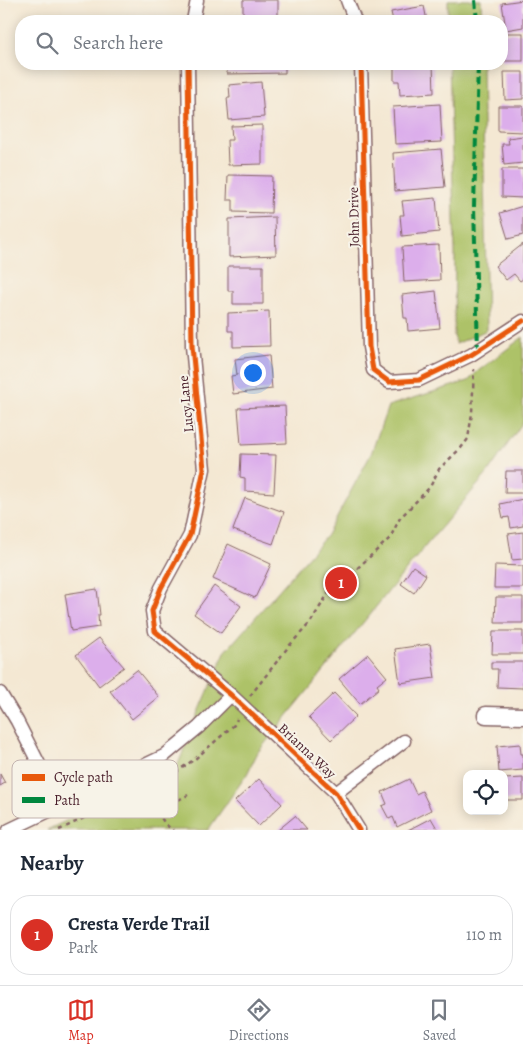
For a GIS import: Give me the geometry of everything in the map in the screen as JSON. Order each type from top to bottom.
[{"type":"street","points":[[194,15],[197,0]]},
{"type":"street","points":[[347,0],[353,15]]},
{"type":"street","name":"Lucy Lane","points":[[188,70],[192,346],[204,469],[190,535],[161,588],[152,611],[155,631],[231,695]]},
{"type":"street","name":"John Drive","points":[[361,70],[369,347],[373,370],[389,382],[420,380],[471,355],[523,322]]},
{"type":"street","points":[[0,693],[37,760]]},
{"type":"street","points":[[156,760],[164,756],[199,727],[231,695]]},
{"type":"street","name":"Brianna Way","points":[[231,695],[336,793],[359,830]]},
{"type":"street","points":[[486,715],[523,716]]},
{"type":"street","points":[[336,793],[404,741]]},
{"type":"street","points":[[10,830],[37,818]]},
{"type":"path","points":[[247,702],[251,694],[310,623],[332,589],[390,538],[400,518],[430,487],[439,468],[468,439],[472,413],[474,369]]},
{"type":"path","points":[[178,770],[195,759],[234,725],[238,717]]},
{"type":"path","points":[[178,800],[188,795]]},
{"type":"path","points":[[59,830],[83,818]]},
{"type":"path","points":[[161,818],[173,830]]},
{"type":"green space","points":[[448,0],[481,0],[482,15],[448,15]]},
{"type":"green space","points":[[449,70],[482,70],[487,330],[456,344],[454,336],[455,252]]},
{"type":"green space","points":[[523,337],[523,422],[487,474],[423,549],[258,752],[247,774],[208,830],[47,830],[72,818],[178,818],[178,764],[225,652],[327,535],[371,454],[388,406],[468,381],[478,371]]},
{"type":"building","points":[[243,0],[278,0],[278,15],[243,15]]},
{"type":"building","points":[[523,0],[523,27],[508,30],[508,15],[504,15],[502,3]]},
{"type":"building","points":[[424,6],[426,15],[392,15],[391,12]]},
{"type":"building","points":[[508,33],[523,33],[523,61],[508,61]]},
{"type":"building","points":[[227,70],[285,70],[285,73],[227,74]]},
{"type":"building","points":[[394,70],[433,70],[434,93],[400,95],[399,81],[394,81]]},
{"type":"building","points":[[504,72],[523,72],[523,99],[505,100]]},
{"type":"building","points":[[261,82],[264,117],[229,120],[227,98],[230,98],[229,85]]},
{"type":"building","points":[[440,104],[442,142],[395,144],[393,107]]},
{"type":"building","points":[[498,106],[523,106],[523,132],[498,131]]},
{"type":"building","points":[[262,125],[262,164],[228,165],[227,140],[232,140],[231,126]]},
{"type":"building","points":[[523,136],[523,163],[504,165],[502,144],[509,144],[508,138]]},
{"type":"building","points":[[441,149],[445,187],[395,191],[393,153]]},
{"type":"building","points":[[502,169],[523,169],[523,198],[502,197]]},
{"type":"building","points":[[228,175],[272,176],[271,213],[233,212],[233,200],[227,200]]},
{"type":"building","points":[[436,198],[439,232],[402,236],[400,215],[404,215],[402,201]]},
{"type":"building","points":[[523,206],[523,235],[508,239],[500,213]]},
{"type":"building","points":[[275,217],[276,255],[229,257],[229,219]]},
{"type":"building","points":[[523,244],[523,279],[520,281],[514,274],[506,280],[495,266]]},
{"type":"building","points":[[439,245],[440,280],[404,282],[402,247]]},
{"type":"building","points":[[228,266],[263,266],[263,304],[233,304],[233,291],[228,291]]},
{"type":"building","points":[[436,291],[440,328],[408,331],[407,318],[404,318],[402,295]]},
{"type":"building","points":[[269,311],[270,346],[233,347],[233,331],[228,331],[228,313]]},
{"type":"building","points":[[269,355],[272,389],[233,394],[231,376],[237,375],[235,359]]},
{"type":"building","points":[[285,406],[287,443],[241,445],[238,408]]},
{"type":"building","points":[[241,454],[276,455],[274,493],[245,491],[245,478],[240,477]]},
{"type":"building","points":[[506,471],[523,471],[523,493],[505,493]]},
{"type":"building","points":[[245,498],[284,512],[273,544],[233,530]]},
{"type":"building","points":[[523,499],[523,526],[511,528],[509,517],[503,518],[500,504]]},
{"type":"building","points":[[523,532],[523,559],[512,560],[508,534]]},
{"type":"building","points":[[228,544],[271,564],[255,598],[213,579]]},
{"type":"building","points":[[495,565],[523,566],[523,588],[494,588]]},
{"type":"building","points":[[413,566],[426,575],[414,593],[401,584]]},
{"type":"building","points":[[214,586],[241,606],[221,633],[194,614]]},
{"type":"building","points":[[97,589],[100,615],[98,615],[99,627],[71,631],[65,594]]},
{"type":"building","points":[[496,597],[523,597],[523,623],[495,623]]},
{"type":"building","points":[[493,631],[523,631],[523,654],[492,654]]},
{"type":"building","points":[[99,638],[124,667],[99,686],[76,655]]},
{"type":"building","points":[[430,644],[435,678],[400,683],[395,649]]},
{"type":"building","points":[[368,654],[387,677],[377,685],[379,688],[360,704],[339,679]]},
{"type":"building","points":[[491,662],[523,662],[523,688],[497,687],[498,669],[491,669]]},
{"type":"building","points":[[137,670],[159,697],[132,719],[110,691]]},
{"type":"building","points":[[334,693],[356,716],[331,740],[309,717]]},
{"type":"building","points":[[520,744],[521,754],[523,754],[523,770],[499,770],[497,746]]},
{"type":"building","points":[[0,774],[5,783],[0,786]]},
{"type":"building","points":[[523,778],[523,800],[508,800],[508,779]]},
{"type":"building","points":[[259,779],[282,804],[259,826],[235,801]]},
{"type":"building","points":[[409,779],[416,794],[422,791],[431,810],[397,827],[393,817],[389,819],[382,806],[387,804],[382,792]]},
{"type":"building","points":[[295,816],[307,830],[278,830]]},
{"type":"building","points":[[431,818],[438,830],[408,830]]},
{"type":"marked path","points":[[475,0],[476,15]]},
{"type":"marked path","points":[[478,70],[474,206],[478,351]]},
{"type":"cycle path","points":[[188,70],[192,346],[204,469],[190,535],[161,588],[152,611],[155,631],[231,695],[336,793],[359,830]]},
{"type":"cycle path","points":[[361,70],[369,347],[373,370],[389,382],[419,380],[471,355],[523,321]]},
{"type":"place","name":"Cresta Verde Trail","points":[[341,583]]}]
